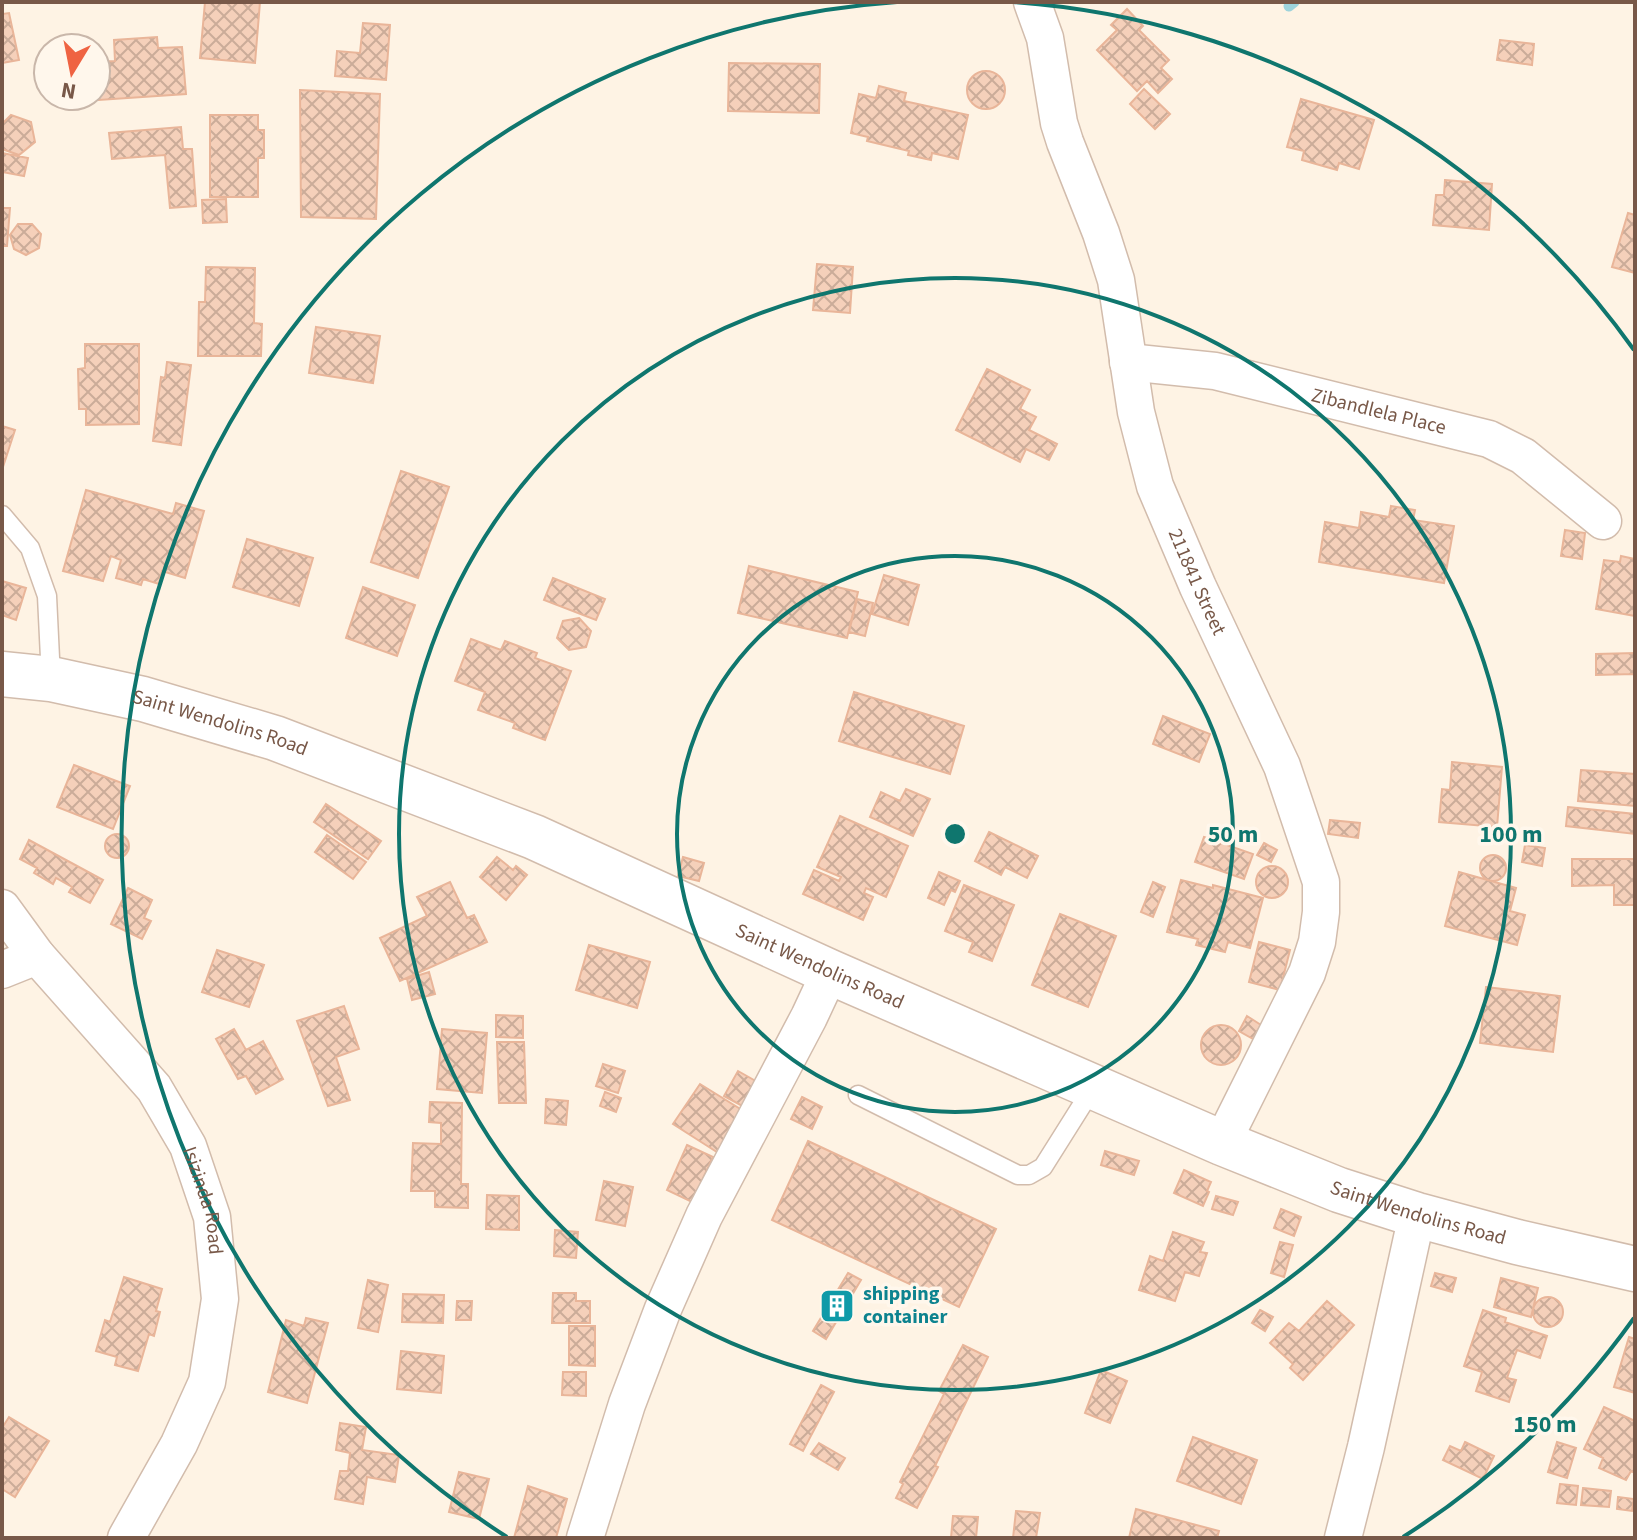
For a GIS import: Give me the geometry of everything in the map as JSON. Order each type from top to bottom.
[{"type":"street","name":"211841 Street","points":[[1032,2],[1045,38],[1059,123],[1116,280],[1136,412],[1155,486],[1198,587],[1282,766],[1321,882],[1317,942],[1307,973],[1222,1143]]},
{"type":"street","name":"Zibandlela Place","points":[[1128,362],[1215,371],[1489,439],[1523,456],[1603,521]]},
{"type":"street","name":"Saint Wendolins Road","points":[[2,674],[51,679],[143,699],[275,738],[534,837],[830,972],[1222,1143],[1339,1190],[1517,1242],[1635,1269]]},
{"type":"street","name":"Isizinda Road","points":[[2,908],[37,956],[154,1088],[188,1146],[212,1217],[220,1299],[207,1382],[179,1444],[126,1538]]},
{"type":"street","points":[[2,970],[37,956]]},
{"type":"street","points":[[585,1538],[627,1404],[669,1295],[704,1216],[830,972]]},
{"type":"street","points":[[1343,1538],[1417,1215]]},
{"type":"lane","points":[[2,515],[30,548],[47,596],[51,679]]},
{"type":"lane","points":[[858,1095],[1018,1175],[1029,1175],[1043,1167],[1094,1086]]},
{"type":"building","points":[[205,2],[260,2],[255,63],[200,58]]},
{"type":"building","points":[[1127,9],[1143,26],[1139,30],[1169,60],[1161,68],[1172,79],[1158,93],[1147,81],[1137,91],[1097,50],[1117,30],[1111,25]]},
{"type":"building","points":[[9,13],[19,60],[2,63],[2,14]]},
{"type":"building","points":[[363,23],[390,25],[386,80],[335,76],[337,51],[360,53]]},
{"type":"building","points":[[157,37],[158,48],[182,47],[186,94],[112,99],[114,40]]},
{"type":"building","points":[[1500,40],[1534,44],[1532,65],[1497,60]]},
{"type":"building","points":[[729,63],[820,64],[819,113],[728,111]]},
{"type":"building","points":[[986,71],[999,77],[1005,90],[999,103],[986,109],[973,103],[967,90],[973,77]]},
{"type":"building","points":[[879,86],[906,93],[904,101],[968,115],[958,159],[932,153],[931,160],[908,155],[909,151],[867,141],[868,137],[851,133],[859,94],[876,98]]},
{"type":"building","points":[[1144,89],[1170,114],[1155,129],[1130,104]]},
{"type":"building","points":[[300,90],[380,94],[376,219],[301,217]]},
{"type":"building","points":[[1301,99],[1374,120],[1359,169],[1339,163],[1337,170],[1302,160],[1304,151],[1287,147]]},
{"type":"building","points":[[11,115],[31,122],[35,142],[19,155],[2,149],[2,124]]},
{"type":"building","points":[[210,115],[258,115],[258,130],[264,130],[264,158],[258,158],[258,197],[210,197]]},
{"type":"building","points":[[181,127],[183,149],[192,149],[196,206],[170,208],[165,155],[112,159],[109,133]]},
{"type":"building","points":[[2,153],[28,158],[24,176],[2,172]]},
{"type":"building","points":[[1445,180],[1492,184],[1489,230],[1433,225],[1436,195],[1444,195]]},
{"type":"building","points":[[226,199],[227,222],[203,223],[202,200]]},
{"type":"building","points":[[2,208],[10,208],[7,246],[2,246]]},
{"type":"building","points":[[1628,213],[1635,215],[1635,273],[1612,267]]},
{"type":"building","points":[[18,224],[32,224],[41,234],[39,248],[26,255],[14,249],[10,235]]},
{"type":"building","points":[[817,264],[853,267],[850,313],[813,310]]},
{"type":"building","points":[[206,267],[255,268],[254,323],[262,324],[261,356],[198,356],[199,302],[205,302]]},
{"type":"building","points":[[316,327],[380,336],[373,383],[309,373]]},
{"type":"building","points":[[85,344],[139,344],[139,424],[86,425],[86,409],[79,409],[78,369],[85,368]]},
{"type":"building","points":[[167,362],[191,365],[181,445],[153,441],[161,377],[165,378]]},
{"type":"building","points":[[987,369],[1030,390],[1020,409],[1036,417],[1029,430],[1057,444],[1049,460],[1026,449],[1020,462],[956,430]]},
{"type":"building","points":[[2,426],[15,430],[2,470]]},
{"type":"building","points":[[401,471],[449,487],[418,578],[371,562]]},
{"type":"building","points":[[86,490],[173,514],[176,503],[204,511],[185,578],[162,571],[159,584],[143,579],[141,585],[116,578],[121,560],[111,556],[103,581],[63,571]]},
{"type":"building","points":[[1391,506],[1415,510],[1413,520],[1454,526],[1444,583],[1319,562],[1325,522],[1359,528],[1361,512],[1389,517]]},
{"type":"building","points":[[1565,530],[1585,533],[1582,559],[1561,556]]},
{"type":"building","points":[[247,539],[313,558],[299,606],[233,587]]},
{"type":"building","points":[[1621,556],[1635,559],[1635,616],[1596,609],[1604,560],[1620,562]]},
{"type":"building","points":[[749,566],[858,592],[847,638],[738,613]]},
{"type":"building","points":[[884,575],[919,585],[908,625],[872,614]]},
{"type":"building","points":[[553,578],[605,599],[596,620],[544,600]]},
{"type":"building","points":[[2,581],[26,588],[16,620],[2,615]]},
{"type":"building","points":[[363,587],[415,605],[397,656],[346,638]]},
{"type":"building","points":[[857,599],[873,603],[865,636],[849,632]]},
{"type":"building","points":[[579,618],[591,631],[586,647],[569,650],[557,638],[563,621]]},
{"type":"building","points":[[471,639],[501,650],[505,641],[537,653],[535,658],[571,671],[545,740],[513,728],[515,723],[478,710],[485,692],[455,681]]},
{"type":"building","points":[[1635,653],[1635,686],[1634,674],[1596,675],[1596,654]]},
{"type":"building","points":[[854,692],[964,726],[950,774],[839,741]]},
{"type":"building","points":[[1163,716],[1210,734],[1199,762],[1153,744]]},
{"type":"building","points":[[1452,762],[1502,767],[1497,827],[1439,822],[1442,789],[1450,790]]},
{"type":"building","points":[[74,765],[130,786],[113,829],[57,807]]},
{"type":"building","points":[[1581,770],[1635,774],[1635,806],[1578,801]]},
{"type":"building","points":[[906,789],[930,799],[913,836],[870,817],[881,792],[900,801]]},
{"type":"building","points":[[326,804],[381,841],[368,859],[314,822]]},
{"type":"building","points":[[1568,807],[1635,814],[1635,834],[1566,826]]},
{"type":"building","points":[[840,816],[908,846],[886,897],[866,888],[864,893],[873,897],[863,920],[803,894],[814,870],[839,881],[841,877],[817,867]]},
{"type":"building","points":[[1330,820],[1360,823],[1358,838],[1328,834]]},
{"type":"building","points":[[989,832],[1038,856],[1027,878],[1005,867],[1001,875],[975,861]]},
{"type":"building","points":[[117,834],[126,837],[129,846],[126,855],[117,858],[108,855],[105,846],[108,837]]},
{"type":"building","points":[[327,835],[366,862],[353,879],[315,852]]},
{"type":"building","points":[[1204,837],[1253,854],[1244,879],[1195,862]]},
{"type":"building","points":[[29,840],[103,880],[90,903],[69,892],[72,887],[56,878],[53,884],[34,873],[37,868],[20,859]]},
{"type":"building","points":[[1264,843],[1277,850],[1271,862],[1257,855]]},
{"type":"building","points":[[1525,845],[1545,848],[1542,866],[1522,862]]},
{"type":"building","points":[[1493,855],[1502,859],[1506,868],[1502,877],[1493,881],[1484,877],[1480,868],[1484,859]]},
{"type":"building","points":[[497,857],[513,870],[516,866],[527,875],[506,900],[480,877]]},
{"type":"building","points":[[683,857],[704,863],[699,881],[678,876]]},
{"type":"building","points":[[1572,859],[1635,859],[1635,905],[1614,905],[1614,885],[1572,886]]},
{"type":"building","points":[[1272,866],[1283,871],[1288,882],[1283,893],[1272,898],[1261,893],[1256,882],[1261,871]]},
{"type":"building","points":[[939,872],[960,881],[955,892],[951,890],[944,905],[928,898]]},
{"type":"building","points":[[1459,872],[1516,888],[1510,911],[1525,915],[1517,945],[1445,926]]},
{"type":"building","points":[[1181,880],[1263,898],[1250,948],[1228,942],[1225,952],[1196,945],[1198,939],[1167,932]]},
{"type":"building","points":[[450,882],[467,918],[474,915],[487,942],[400,981],[380,938],[427,916],[417,897]]},
{"type":"building","points":[[1153,882],[1165,887],[1153,917],[1141,912]]},
{"type":"building","points":[[964,885],[1014,905],[992,961],[969,952],[973,942],[945,931]]},
{"type":"building","points":[[128,888],[152,900],[144,918],[151,921],[142,939],[111,924]]},
{"type":"building","points":[[1060,914],[1116,936],[1088,1007],[1032,985]]},
{"type":"building","points":[[1259,942],[1290,950],[1280,990],[1249,982]]},
{"type":"building","points":[[589,945],[650,962],[637,1008],[576,990]]},
{"type":"building","points":[[217,950],[264,965],[249,1007],[202,992]]},
{"type":"building","points":[[429,972],[435,994],[412,1000],[407,979]]},
{"type":"building","points":[[1486,987],[1560,996],[1553,1052],[1480,1043]]},
{"type":"building","points":[[344,1006],[359,1049],[336,1057],[350,1100],[328,1106],[297,1021]]},
{"type":"building","points":[[496,1015],[523,1016],[523,1038],[496,1037]]},
{"type":"building","points":[[1247,1016],[1261,1025],[1253,1039],[1239,1031]]},
{"type":"building","points":[[1221,1025],[1235,1031],[1241,1045],[1235,1059],[1221,1065],[1207,1059],[1201,1045],[1207,1031]]},
{"type":"building","points":[[234,1029],[246,1050],[263,1041],[283,1079],[256,1094],[246,1076],[238,1079],[216,1039]]},
{"type":"building","points":[[442,1029],[487,1033],[482,1093],[437,1089]]},
{"type":"building","points":[[497,1042],[524,1042],[526,1103],[499,1103]]},
{"type":"building","points":[[603,1064],[625,1071],[618,1093],[596,1086]]},
{"type":"building","points":[[738,1071],[761,1084],[746,1108],[724,1096]]},
{"type":"building","points":[[700,1084],[750,1115],[723,1156],[673,1124]]},
{"type":"building","points":[[605,1092],[621,1098],[616,1112],[600,1106]]},
{"type":"building","points":[[802,1097],[822,1107],[812,1129],[791,1119]]},
{"type":"building","points":[[546,1099],[568,1101],[566,1125],[545,1123]]},
{"type":"building","points":[[430,1102],[462,1103],[461,1184],[468,1184],[468,1208],[435,1207],[435,1191],[411,1191],[413,1143],[441,1144],[441,1123],[429,1122]]},
{"type":"building","points":[[808,1141],[996,1229],[959,1307],[772,1220]]},
{"type":"building","points":[[687,1145],[713,1157],[692,1202],[667,1190]]},
{"type":"building","points":[[1105,1151],[1139,1161],[1134,1175],[1101,1165]]},
{"type":"building","points":[[1184,1170],[1211,1182],[1203,1206],[1174,1193]]},
{"type":"building","points":[[604,1181],[633,1187],[625,1226],[596,1220]]},
{"type":"building","points":[[487,1195],[519,1196],[519,1230],[486,1229]]},
{"type":"building","points":[[1216,1196],[1238,1202],[1233,1215],[1212,1209]]},
{"type":"building","points":[[1281,1209],[1301,1217],[1294,1236],[1274,1228]]},
{"type":"building","points":[[555,1230],[578,1232],[576,1258],[554,1256]]},
{"type":"building","points":[[1173,1232],[1204,1242],[1200,1252],[1207,1253],[1199,1276],[1185,1272],[1175,1301],[1139,1290],[1150,1256],[1163,1261]]},
{"type":"building","points":[[1280,1242],[1293,1245],[1284,1277],[1271,1273]]},
{"type":"building","name":"shipping container","points":[[848,1273],[861,1280],[826,1339],[813,1331]]},
{"type":"building","points":[[1435,1273],[1456,1278],[1452,1292],[1431,1286]]},
{"type":"building","points":[[124,1277],[162,1289],[154,1336],[149,1334],[138,1371],[115,1365],[117,1357],[96,1351],[105,1320],[110,1322]]},
{"type":"building","points":[[1501,1278],[1538,1288],[1531,1317],[1494,1307]]},
{"type":"building","points":[[368,1280],[388,1285],[378,1332],[358,1328]]},
{"type":"building","points":[[553,1293],[576,1293],[576,1301],[590,1301],[590,1323],[552,1323]]},
{"type":"building","points":[[403,1294],[444,1295],[443,1323],[402,1322]]},
{"type":"building","points":[[1548,1297],[1554,1298],[1562,1306],[1562,1318],[1554,1326],[1548,1327],[1542,1326],[1534,1318],[1533,1312],[1534,1306],[1542,1298]]},
{"type":"building","points":[[457,1301],[472,1301],[471,1320],[456,1320]]},
{"type":"building","points":[[1327,1301],[1354,1325],[1303,1380],[1290,1368],[1293,1364],[1270,1343],[1289,1323],[1299,1331]]},
{"type":"building","points":[[1260,1310],[1273,1317],[1265,1331],[1252,1323]]},
{"type":"building","points":[[1483,1310],[1506,1318],[1505,1322],[1547,1336],[1540,1358],[1517,1350],[1507,1378],[1516,1380],[1509,1402],[1476,1391],[1482,1372],[1464,1366]]},
{"type":"building","points":[[306,1318],[328,1323],[307,1403],[268,1392],[286,1320],[304,1326]]},
{"type":"building","points":[[569,1326],[595,1326],[595,1366],[569,1365]]},
{"type":"building","points":[[1629,1337],[1635,1339],[1635,1393],[1614,1387]]},
{"type":"building","points":[[963,1345],[988,1357],[917,1508],[896,1498],[903,1484],[900,1482],[944,1394],[939,1391]]},
{"type":"building","points":[[401,1351],[444,1356],[441,1393],[397,1389]]},
{"type":"building","points":[[1101,1370],[1127,1381],[1110,1423],[1085,1413]]},
{"type":"building","points":[[563,1372],[586,1372],[586,1396],[562,1395]]},
{"type":"building","points":[[821,1385],[834,1392],[803,1451],[790,1444]]},
{"type":"building","points":[[1604,1407],[1635,1421],[1635,1473],[1631,1471],[1626,1480],[1599,1468],[1603,1458],[1584,1449]]},
{"type":"building","points":[[9,1417],[49,1441],[15,1497],[2,1489],[2,1428]]},
{"type":"building","points":[[340,1423],[366,1427],[362,1450],[399,1455],[395,1482],[367,1477],[363,1504],[335,1499],[340,1471],[348,1471],[350,1453],[336,1450]]},
{"type":"building","points":[[1193,1437],[1257,1460],[1241,1504],[1177,1481]]},
{"type":"building","points":[[1465,1442],[1494,1456],[1483,1479],[1443,1460],[1450,1446],[1461,1451]]},
{"type":"building","points":[[1557,1442],[1576,1448],[1567,1478],[1548,1472]]},
{"type":"building","points":[[819,1443],[845,1458],[838,1470],[811,1454]]},
{"type":"building","points":[[459,1472],[489,1479],[479,1519],[449,1512]]},
{"type":"building","points":[[1560,1484],[1578,1486],[1576,1505],[1557,1503]]},
{"type":"building","points":[[528,1486],[567,1499],[556,1538],[514,1538]]},
{"type":"building","points":[[1583,1488],[1611,1491],[1609,1507],[1581,1505]]},
{"type":"building","points":[[1618,1497],[1634,1499],[1632,1511],[1617,1509]]},
{"type":"building","points":[[1136,1509],[1219,1531],[1217,1538],[1129,1538]]},
{"type":"building","points":[[1016,1511],[1040,1513],[1036,1538],[1013,1538]]},
{"type":"building","points":[[953,1516],[978,1517],[976,1538],[951,1538]]},
{"type":"waterway","points":[[1289,6],[1294,2]]},
{"type":"place","name":"shipping container","points":[[837,1306]]}]
